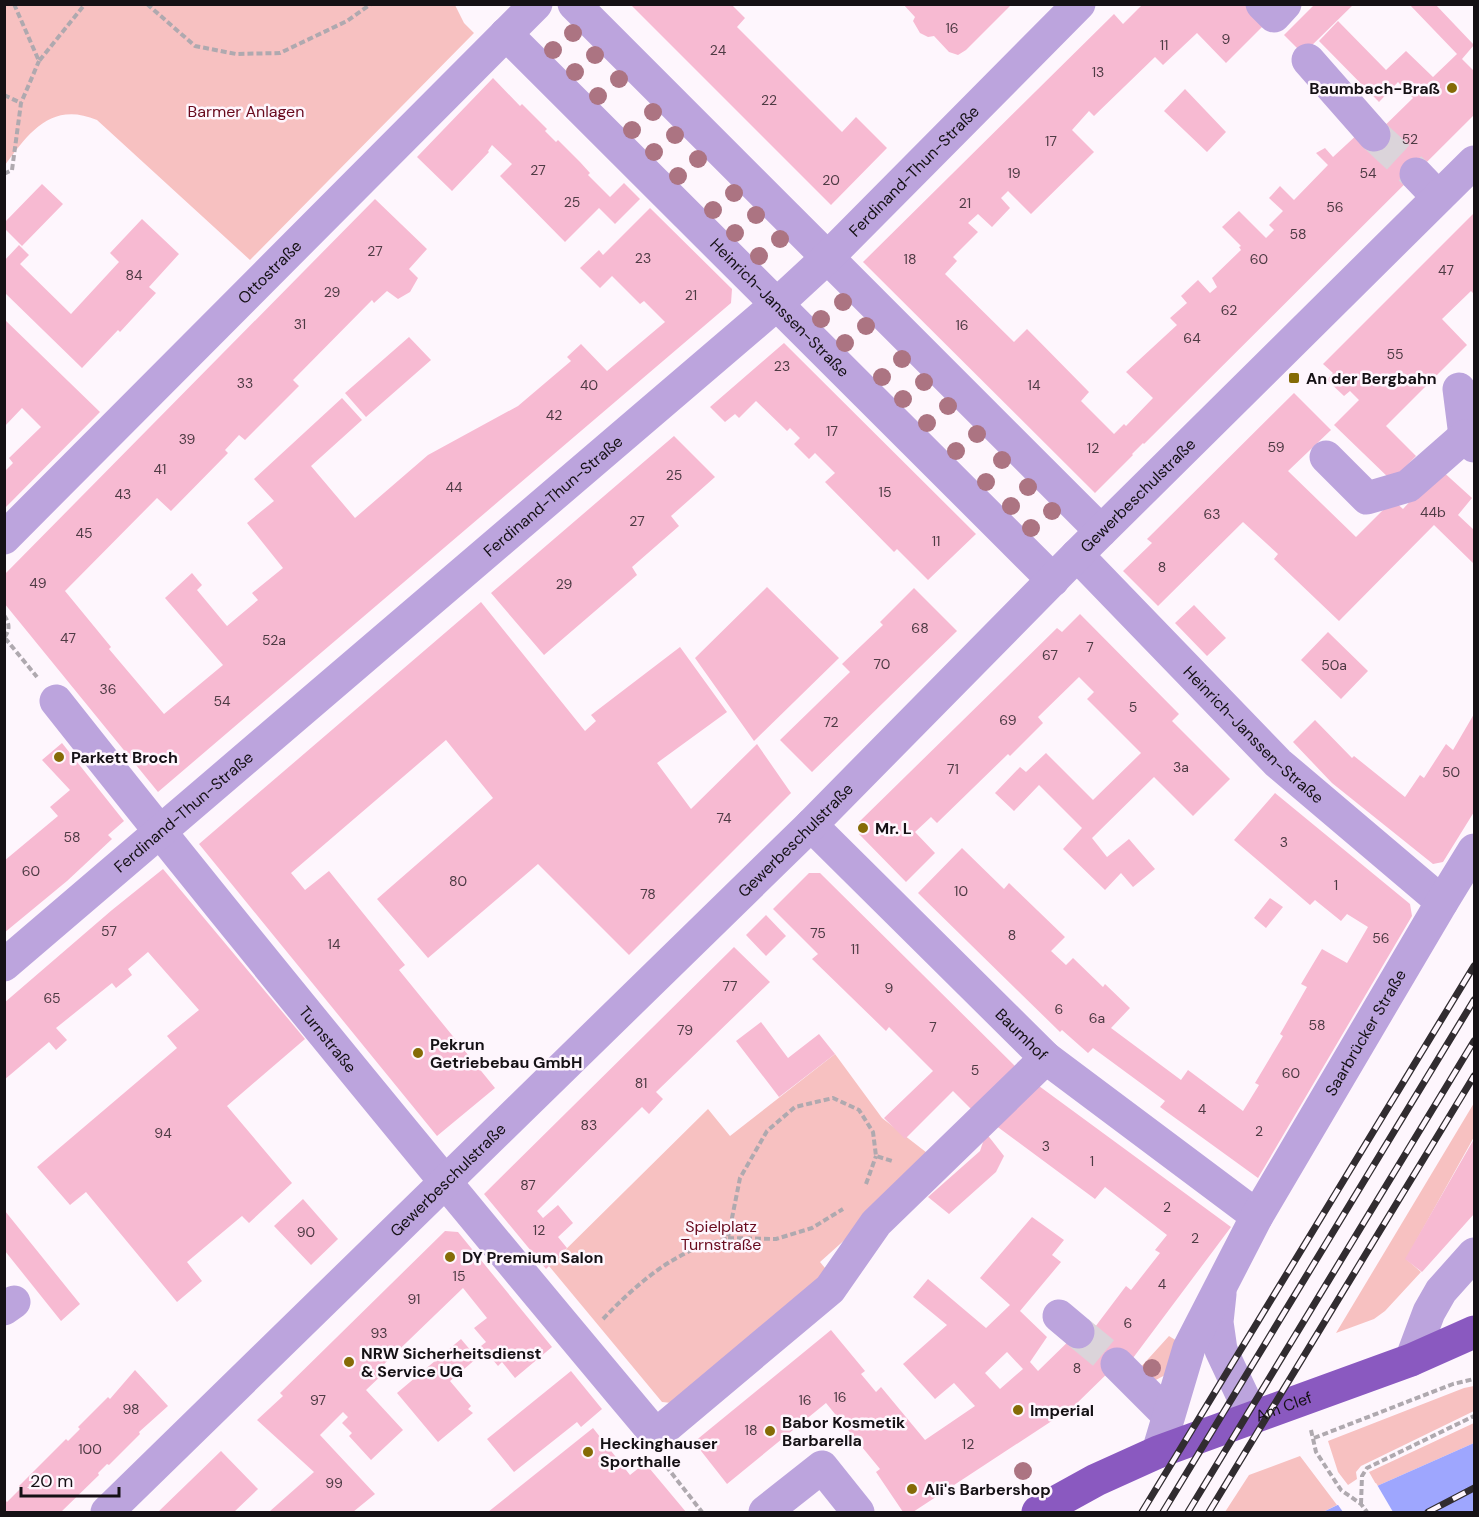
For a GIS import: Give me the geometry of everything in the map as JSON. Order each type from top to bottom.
[{"type":"main road","name":"Am Clef","points":[[1038,1512],[1096,1480],[1158,1452],[1411,1360],[1474,1332]]},
{"type":"street","name":"Ottostraße","points":[[4,538],[536,4]]},
{"type":"street","points":[[574,4],[1101,531]]},
{"type":"street","name":"Ferdinand-Thun-Straße","points":[[4,965],[776,305],[828,257],[1079,4]]},
{"type":"street","points":[[1262,4],[1274,16],[1285,4]]},
{"type":"street","name":"Heinrich-Janssen-Straße","points":[[506,34],[849,376],[928,458],[1053,580]]},
{"type":"street","points":[[1308,60],[1374,135]]},
{"type":"street","name":"Gewerbeschulstraße","points":[[107,1512],[811,825],[1101,531],[1474,162]]},
{"type":"street","points":[[1416,174],[1438,197]]},
{"type":"street","points":[[1326,457],[1367,498],[1408,486],[1470,441],[1459,389]]},
{"type":"street","name":"Heinrich-Janssen-Straße","points":[[1077,555],[1278,763],[1442,902]]},
{"type":"street","name":"Turnstraße","points":[[56,701],[160,833],[445,1182],[656,1435]]},
{"type":"street","name":"Baumhof","points":[[811,825],[1046,1058],[1257,1216]]},
{"type":"street","name":"Saarbrücker Straße","points":[[1158,1452],[1189,1348],[1257,1216],[1474,850]]},
{"type":"street","points":[[656,1435],[830,1289],[876,1222],[1046,1058]]},
{"type":"street","points":[[1411,1360],[1429,1312],[1441,1291],[1474,1254]]},
{"type":"street","points":[[1221,1286],[1217,1322],[1221,1350],[1253,1418]]},
{"type":"street","points":[[1117,1364],[1168,1415]]},
{"type":"street","points":[[765,1512],[822,1467],[858,1512]]},
{"type":"path","points":[[14,4],[39,61]]},
{"type":"path","points":[[4,174],[12,170],[21,103],[39,61],[85,4]]},
{"type":"path","points":[[147,4],[195,46],[236,54],[280,53],[347,21],[371,4]]},
{"type":"path","points":[[4,95],[21,103]]},
{"type":"path","points":[[4,615],[9,630],[5,638],[56,701]]},
{"type":"path","points":[[728,1238],[740,1178],[767,1131],[795,1107],[833,1098],[859,1110],[873,1132],[876,1156],[868,1182],[861,1190]]},
{"type":"path","points":[[876,1156],[893,1161]]},
{"type":"path","points":[[580,1344],[623,1297],[662,1266],[694,1248],[728,1238],[776,1239],[812,1228],[845,1208]]},
{"type":"path","points":[[1314,1438],[1453,1384],[1474,1379]]},
{"type":"path","points":[[1361,1504],[1362,1476],[1367,1468],[1474,1416]]},
{"type":"path","points":[[656,1435],[648,1442],[702,1512]]},
{"type":"path","points":[[1316,1452],[1341,1490],[1361,1504],[1366,1512]]},
{"type":"green space","name":"Barmer Anlagen","points":[[5,4],[455,5],[464,23],[474,33],[250,260],[97,120],[67,114],[54,117],[33,131],[5,165]]},
{"type":"green space","name":"Spielplatz Turnstraße","points":[[835,1054],[882,1118],[931,1156],[916,1176],[820,1262],[830,1274],[672,1403],[662,1402],[549,1266],[708,1109],[730,1136]]},
{"type":"green space","points":[[1474,1103],[1474,1137],[1406,1259],[1421,1272],[1385,1311],[1374,1319],[1336,1333]]},
{"type":"green space","points":[[1169,1336],[1177,1341],[1169,1373],[1152,1382],[1139,1369]]},
{"type":"green space","points":[[1474,1386],[1474,1411],[1361,1466],[1356,1472],[1357,1479],[1348,1485],[1338,1472],[1328,1441]]},
{"type":"green space","points":[[1474,1423],[1474,1443],[1377,1486],[1369,1472]]},
{"type":"green space","points":[[1300,1456],[1337,1505],[1323,1512],[1225,1512],[1249,1475]]},
{"type":"water","points":[[1474,1443],[1474,1512],[1323,1512],[1377,1486]]},
{"type":"pier","points":[[1376,1483],[1393,1512],[1343,1512],[1336,1502]]},
{"type":"building","points":[[630,4],[731,4],[745,18],[737,27],[842,132],[856,117],[887,148],[831,205]]},
{"type":"building","points":[[903,4],[1012,4],[966,50],[958,55],[949,52],[934,36],[928,37],[920,33],[913,21],[915,17]]},
{"type":"building","points":[[1143,4],[1251,4],[1268,21],[1226,63],[1197,33],[1163,65],[1155,57],[1094,116],[1089,111],[1072,130],[1094,152],[1031,214],[1008,191],[1001,198],[1010,208],[992,227],[978,214],[968,223],[978,232],[953,257],[957,261],[945,274],[1014,342],[1027,329],[1089,392],[1081,401],[1114,434],[1124,424],[1126,426],[1153,398],[1126,372],[1177,325],[1170,318],[1187,303],[1181,296],[1198,280],[1210,293],[1217,287],[1212,278],[1241,250],[1239,247],[1241,246],[1222,227],[1239,211],[1266,238],[1274,230],[1269,225],[1283,211],[1269,198],[1280,186],[1294,200],[1328,165],[1316,153],[1325,148],[1333,157],[1360,132],[1369,141],[1413,98],[1398,82],[1379,102],[1319,41],[1338,21],[1386,70],[1406,51],[1433,77],[1457,54],[1409,4],[1435,4],[1474,45],[1462,59],[1474,71],[1474,115],[1095,493],[863,262],[1114,14],[1123,24]]},
{"type":"building","points":[[1315,4],[1354,4],[1303,54],[1284,35]]},
{"type":"building","points":[[493,78],[520,106],[522,104],[547,129],[545,131],[556,142],[558,140],[580,162],[590,173],[588,175],[610,197],[624,183],[640,199],[615,224],[599,208],[565,242],[500,176],[512,164],[492,145],[489,152],[452,191],[417,157]]},
{"type":"building","points":[[1185,89],[1226,132],[1207,152],[1164,111]]},
{"type":"building","points":[[42,184],[63,204],[22,246],[4,228],[4,223]]},
{"type":"building","points":[[375,199],[427,249],[409,269],[418,278],[410,292],[398,299],[387,291],[374,303],[372,300],[293,380],[299,386],[245,440],[239,435],[225,450],[228,453],[171,511],[157,498],[65,591],[111,647],[109,649],[164,714],[223,665],[165,598],[192,573],[202,585],[197,590],[227,626],[258,600],[252,593],[283,568],[247,523],[274,501],[254,479],[342,398],[362,420],[311,466],[355,518],[428,455],[518,406],[571,361],[567,357],[581,344],[607,371],[665,322],[644,301],[640,304],[612,276],[600,288],[580,268],[599,250],[603,255],[650,208],[732,289],[731,303],[158,792],[4,603],[4,575]]},
{"type":"building","points":[[1474,213],[1474,294],[1471,291],[1442,319],[1467,345],[1386,426],[1416,456],[1392,481],[1334,425],[1359,400],[1350,391],[1344,396],[1327,380],[1333,373],[1323,364]]},
{"type":"building","points":[[142,219],[179,254],[149,287],[156,293],[82,368],[4,292],[4,261],[19,245],[29,255],[20,264],[71,314],[119,262],[110,253]]},
{"type":"building","points":[[4,319],[100,412],[4,509],[4,472],[13,463],[9,458],[41,427],[22,408],[4,427]]},
{"type":"building","points":[[409,337],[431,360],[366,417],[345,393]]},
{"type":"building","points":[[784,343],[976,534],[928,580],[897,549],[894,552],[825,482],[835,473],[815,453],[809,459],[794,444],[800,438],[790,428],[787,431],[756,401],[739,418],[735,414],[725,422],[710,407]]},
{"type":"building","points":[[1294,393],[1331,430],[1288,471],[1356,537],[1393,500],[1403,509],[1440,469],[1472,498],[1458,515],[1474,530],[1474,564],[1434,525],[1339,621],[1274,559],[1278,554],[1243,522],[1158,606],[1123,571],[1152,543],[1147,539]]},
{"type":"building","points":[[674,436],[715,477],[671,516],[679,526],[632,567],[637,575],[544,655],[491,593]]},
{"type":"building","points":[[767,587],[839,658],[754,741],[695,658]]},
{"type":"building","points":[[914,588],[957,631],[812,772],[780,740],[850,672],[842,664],[883,625],[880,622]]},
{"type":"building","points":[[481,602],[585,731],[596,721],[591,715],[680,647],[727,712],[657,763],[691,809],[757,744],[791,793],[629,955],[538,864],[428,958],[377,899],[493,798],[446,740],[291,873],[305,890],[329,871],[405,965],[399,970],[495,1088],[437,1136],[199,844]]},
{"type":"building","points":[[1194,605],[1226,638],[1207,656],[1175,623]]},
{"type":"building","points":[[1080,614],[1179,714],[1172,721],[1230,779],[1193,816],[1154,777],[1092,838],[1107,857],[1129,839],[1155,869],[1133,887],[1121,873],[1105,890],[1063,849],[1082,828],[1039,785],[1014,811],[995,793],[1020,767],[1026,772],[1046,753],[1093,800],[1141,753],[1087,699],[1094,692],[1079,677],[1038,717],[1043,723],[1010,756],[1008,754],[937,823],[931,817],[915,832],[935,853],[906,882],[859,834],[859,822],[1057,628],[1062,632]]},
{"type":"building","points":[[1328,632],[1368,671],[1341,699],[1301,660]]},
{"type":"building","points":[[1474,714],[1474,812],[1443,862],[1433,864],[1332,783],[1293,742],[1315,720],[1352,758],[1354,756],[1405,797],[1420,775],[1424,778],[1446,744],[1453,750]]},
{"type":"building","points":[[62,743],[124,821],[108,835],[112,839],[67,881],[4,933],[4,861],[58,816],[50,807],[70,790],[42,760]]},
{"type":"building","points":[[1275,793],[1410,904],[1412,916],[1258,1178],[1160,1107],[1165,1101],[1093,1048],[1088,1053],[1062,1030],[1060,1032],[918,893],[962,848],[1004,889],[1009,883],[1065,937],[1051,951],[1066,965],[1073,958],[1103,987],[1105,984],[1130,1008],[1111,1028],[1181,1080],[1188,1070],[1243,1111],[1259,1085],[1255,1083],[1283,1036],[1280,1034],[1307,987],[1301,984],[1322,949],[1347,963],[1368,927],[1347,914],[1341,921],[1315,900],[1310,905],[1234,840]]},
{"type":"building","points":[[163,869],[305,1039],[227,1106],[292,1183],[249,1223],[242,1216],[187,1262],[202,1281],[177,1302],[86,1192],[70,1205],[37,1167],[177,1048],[167,1036],[199,1010],[148,952],[128,969],[132,975],[116,988],[112,983],[56,1028],[67,1040],[56,1050],[49,1042],[4,1080],[4,1003]]},
{"type":"building","points":[[809,873],[820,873],[1018,1069],[974,1112],[953,1091],[905,1139],[884,1118],[933,1071],[889,1027],[886,1031],[812,959],[818,954],[773,909]]},
{"type":"building","points":[[1270,898],[1283,907],[1266,928],[1254,918]]},
{"type":"building","points":[[766,915],[786,936],[766,956],[746,935]]},
{"type":"building","points":[[734,947],[770,982],[656,1092],[663,1099],[649,1114],[642,1107],[537,1211],[543,1218],[558,1205],[573,1223],[558,1237],[567,1248],[546,1269],[484,1194]]},
{"type":"building","points":[[761,1022],[788,1058],[819,1034],[835,1054],[779,1097],[736,1041]]},
{"type":"building","points":[[1039,1086],[1231,1227],[1130,1362],[1117,1364],[1073,1407],[913,1512],[903,1512],[876,1472],[880,1469],[826,1403],[727,1484],[694,1442],[831,1330],[865,1371],[861,1374],[876,1392],[881,1387],[925,1440],[975,1406],[954,1383],[935,1399],[903,1364],[947,1325],[913,1297],[928,1279],[986,1328],[1010,1305],[980,1278],[1032,1217],[1064,1240],[1052,1255],[1061,1262],[1020,1311],[1047,1337],[1030,1362],[1038,1371],[1078,1332],[1092,1331],[1126,1286],[1131,1290],[1160,1253],[1155,1250],[1167,1235],[1105,1187],[1095,1199],[995,1125]],"holes":[[[1007,1352],[1023,1369],[1000,1389],[985,1373]]]},
{"type":"building","points":[[986,1133],[1004,1156],[996,1172],[949,1214],[928,1197],[980,1151]]},
{"type":"building","points":[[1474,1139],[1474,1214],[1422,1272],[1405,1259]]},
{"type":"building","points":[[303,1199],[338,1239],[311,1265],[274,1226]]},
{"type":"building","points":[[5,1211],[80,1304],[61,1321],[5,1251]]},
{"type":"building","points":[[445,1231],[458,1232],[552,1347],[515,1378],[502,1362],[498,1366],[481,1346],[486,1342],[474,1328],[487,1318],[463,1288],[380,1368],[385,1372],[366,1390],[403,1430],[371,1460],[349,1436],[352,1433],[342,1423],[348,1417],[343,1412],[320,1435],[375,1494],[353,1512],[269,1512],[314,1472],[257,1420],[283,1396],[280,1393]]},
{"type":"building","points":[[461,1339],[477,1358],[450,1381],[471,1406],[468,1409],[473,1413],[438,1442],[397,1393]]},
{"type":"building","points":[[135,1370],[168,1406],[139,1432],[140,1434],[109,1465],[107,1464],[98,1473],[99,1475],[61,1512],[4,1512],[4,1499],[7,1502],[21,1488],[19,1486],[66,1439],[68,1441],[80,1429],[78,1427],[108,1397],[110,1399]]},
{"type":"building","points":[[571,1371],[602,1409],[581,1427],[577,1422],[514,1472],[487,1439]]},
{"type":"building","name":"Heckinghauser Sporthalle","points":[[593,1428],[630,1475],[645,1463],[686,1512],[488,1512]]},
{"type":"building","points":[[221,1451],[258,1489],[234,1512],[158,1512]]},
{"type":"tunnel","points":[[1374,135],[1416,174]]},
{"type":"tunnel","points":[[1078,1332],[1117,1364]]},
{"type":"railway","points":[[1142,1512],[1474,966]]},
{"type":"railway","points":[[1163,1512],[1474,1000]]},
{"type":"railway","points":[[1188,1512],[1474,1041]]},
{"type":"railway","points":[[1209,1512],[1474,1076]]},
{"type":"railway","points":[[1428,1512],[1474,1488]]},
{"type":"place","name":"Baumbach-Braß","points":[[1452,88]]},
{"type":"place","name":"An der Bergbahn","points":[[1294,378]]},
{"type":"place","name":"Parkett Broch","points":[[59,757]]},
{"type":"place","name":"Mr. L","points":[[863,828]]},
{"type":"place","name":"Pekrun Getriebebau GmbH","points":[[418,1053]]},
{"type":"place","name":"DY Premium Salon","points":[[450,1257]]},
{"type":"place","name":"NRW Sicherheitsdienst & Service UG","points":[[349,1362]]},
{"type":"place","name":"Imperial","points":[[1018,1410]]},
{"type":"place","name":"Babor Kosmetik Barbarella","points":[[770,1431]]},
{"type":"place","name":"Heckinghauser Sporthalle","points":[[588,1452]]},
{"type":"place","name":"Ali's Barbershop","points":[[912,1489]]}]
